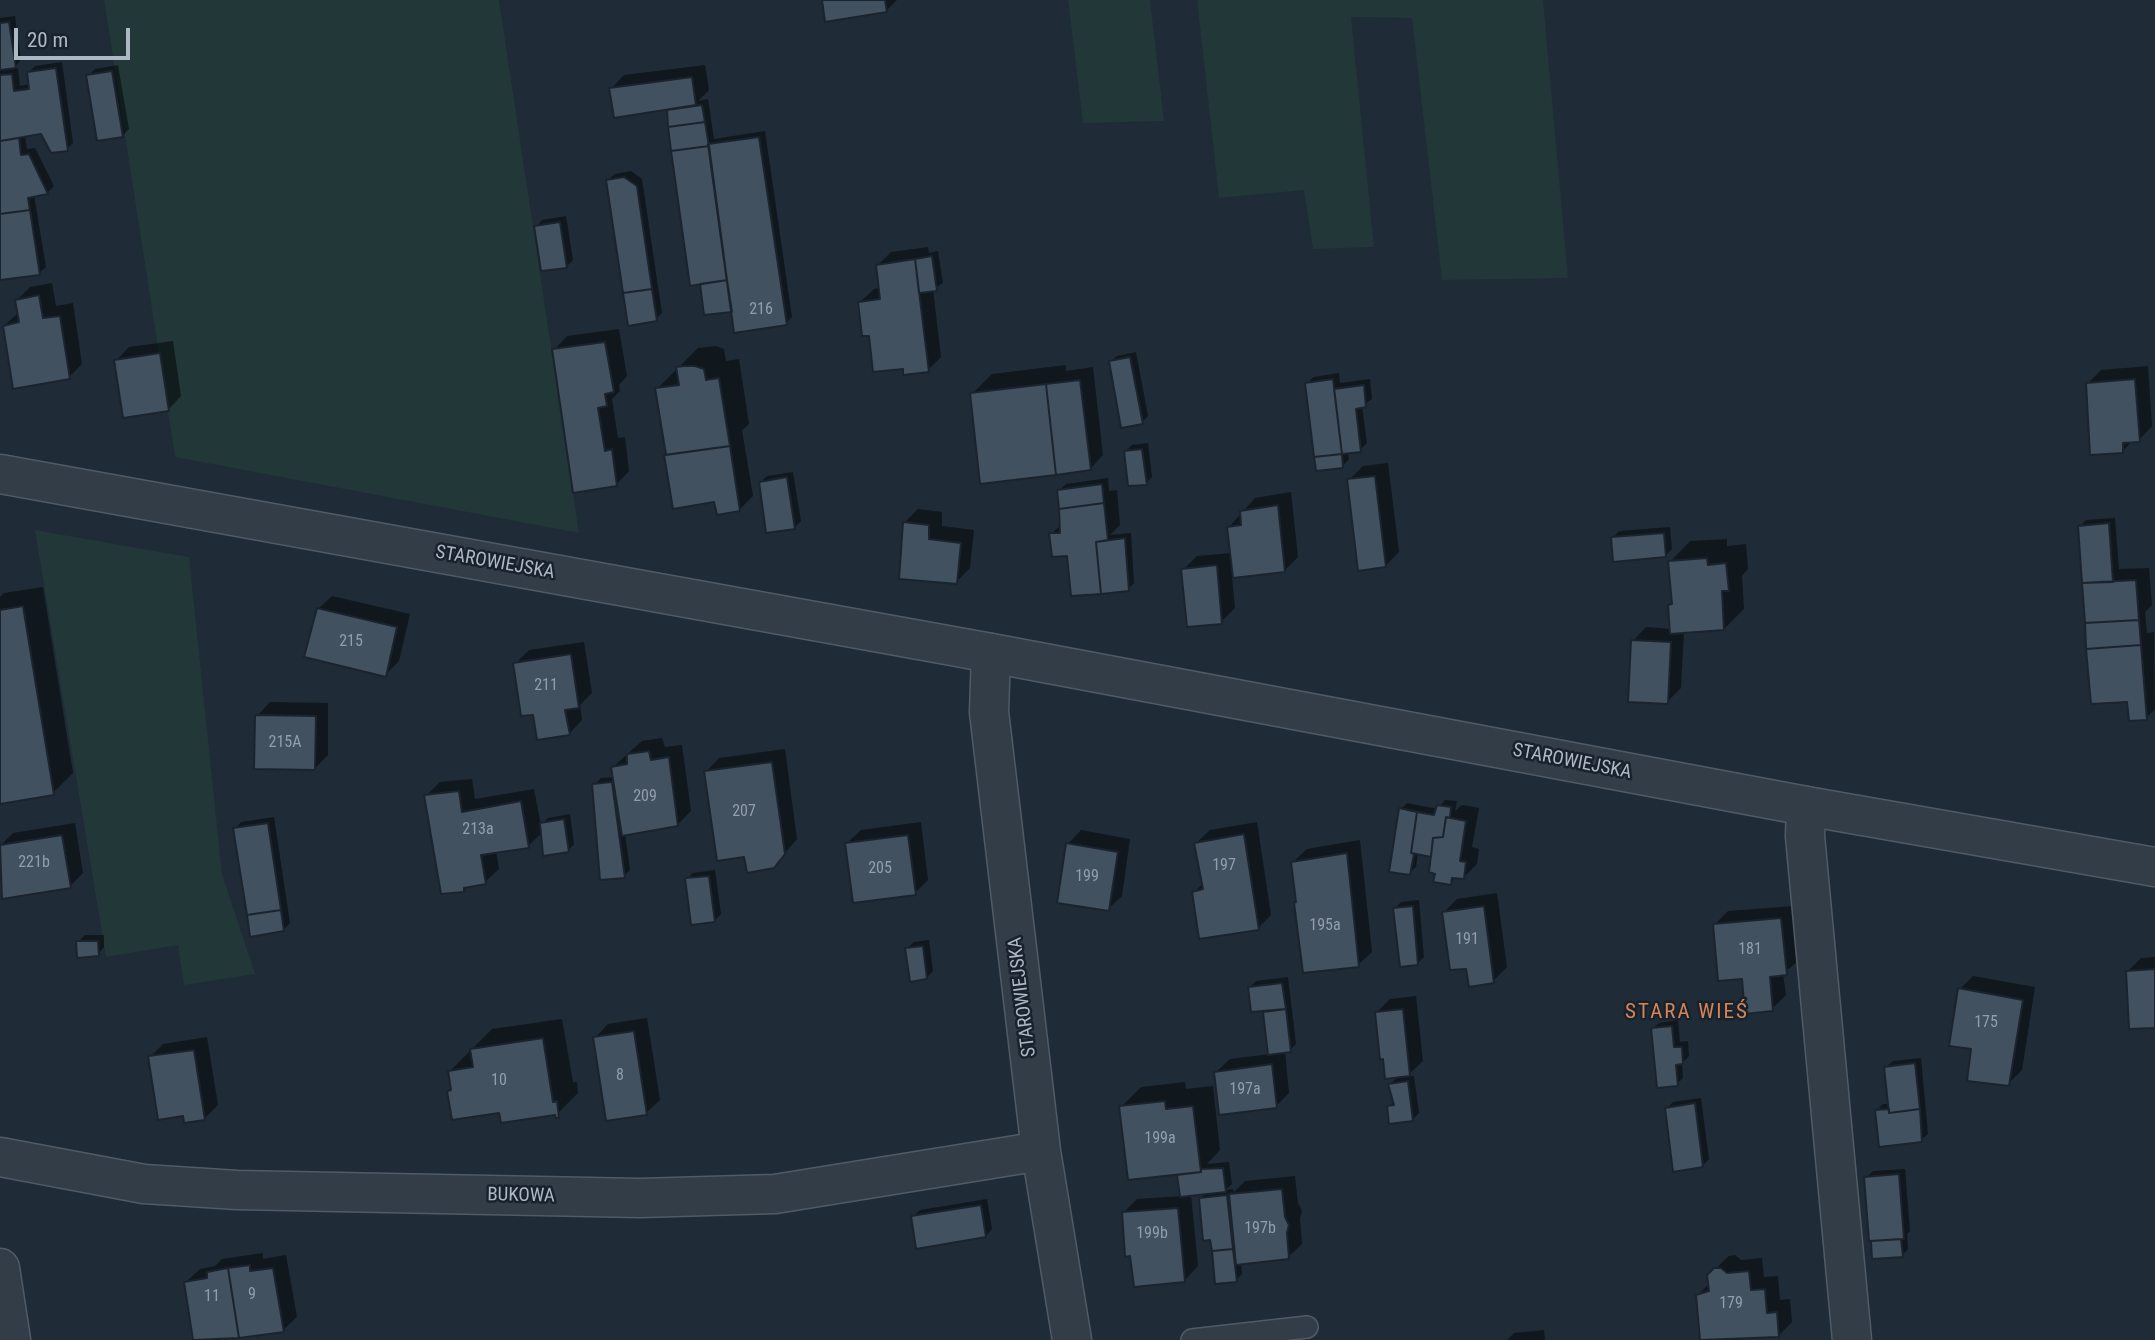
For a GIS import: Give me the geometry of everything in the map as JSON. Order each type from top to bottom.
[{"type":"street","name":"STAROWIEJSKA","points":[[0,474],[991,653],[1806,806],[2155,867]]},
{"type":"street","name":"STAROWIEJSKA","points":[[991,653],[989,712],[1041,1150],[1072,1340]]},
{"type":"street","points":[[1806,806],[1805,835],[1852,1340]]},
{"type":"street","name":"BUKOWA","points":[[0,1157],[144,1184],[237,1190],[640,1198],[775,1194],[1041,1150]]},
{"type":"street","points":[[0,1268],[11,1340]]},
{"type":"lane","points":[[1192,1340],[1307,1327]]},
{"type":"green space","points":[[104,0],[499,0],[579,533],[175,457]]},
{"type":"green space","points":[[1068,0],[1150,0],[1164,121],[1083,123]]},
{"type":"green space","points":[[1197,0],[1543,0],[1568,278],[1442,280],[1412,18],[1351,17],[1374,247],[1313,249],[1304,190],[1219,198]]},
{"type":"green space","points":[[35,530],[189,557],[222,874],[255,974],[184,985],[178,945],[106,957]]},
{"type":"building","points":[[822,0],[885,0],[887,12],[825,22]]},
{"type":"building","points":[[9,22],[16,68],[0,70],[0,23]]},
{"type":"building","points":[[56,68],[68,151],[51,153],[41,134],[0,141],[0,75],[12,74],[14,91],[29,89],[27,72]]},
{"type":"building","points":[[112,71],[123,137],[97,141],[86,75]]},
{"type":"building","points":[[692,77],[696,105],[614,118],[609,88]]},
{"type":"building","points":[[702,105],[705,122],[668,127],[667,110]]},
{"type":"building","points":[[705,122],[709,146],[671,151],[668,127]]},
{"type":"building","points":[[759,137],[787,325],[734,333],[708,144]]},
{"type":"building","points":[[19,138],[21,155],[29,154],[48,194],[28,198],[30,210],[0,214],[0,141]]},
{"type":"building","points":[[709,146],[727,280],[690,286],[671,151]]},
{"type":"building","points":[[624,177],[637,186],[652,289],[623,293],[606,180]]},
{"type":"building","points":[[30,210],[40,275],[0,280],[0,214]]},
{"type":"building","points":[[560,222],[567,268],[541,271],[534,226]]},
{"type":"building","points":[[932,256],[937,291],[919,293],[915,259]]},
{"type":"building","points":[[915,259],[929,372],[903,375],[903,369],[873,372],[869,336],[862,336],[858,302],[880,299],[876,265]]},
{"type":"building","points":[[727,280],[732,312],[704,315],[700,284]]},
{"type":"building","points":[[652,289],[657,321],[628,326],[623,293]]},
{"type":"building","points":[[39,295],[43,318],[60,316],[70,379],[13,389],[3,326],[19,322],[15,300]]},
{"type":"building","points":[[605,342],[614,392],[605,394],[607,406],[598,408],[605,451],[612,449],[617,486],[573,493],[552,349]]},
{"type":"building","points":[[160,353],[169,411],[123,418],[114,360]]},
{"type":"building","points":[[1130,357],[1143,424],[1121,428],[1109,361]]},
{"type":"building","points":[[676,367],[704,369],[706,380],[719,378],[730,446],[666,455],[655,388],[679,385]]},
{"type":"building","points":[[1333,379],[1342,454],[1314,457],[1305,383]]},
{"type":"building","points":[[2135,379],[2140,442],[2123,443],[2123,453],[2090,455],[2086,383]]},
{"type":"building","points":[[1080,380],[1091,470],[1056,475],[1046,384]]},
{"type":"building","points":[[1046,384],[1056,475],[980,484],[970,393]]},
{"type":"building","points":[[1364,385],[1366,407],[1356,409],[1361,452],[1342,454],[1334,389]]},
{"type":"building","points":[[730,446],[740,511],[717,515],[714,502],[673,509],[664,455]]},
{"type":"building","points":[[1142,449],[1147,485],[1128,486],[1124,451]]},
{"type":"building","points":[[1342,454],[1343,468],[1316,471],[1314,457]]},
{"type":"building","points":[[1375,476],[1386,567],[1358,571],[1347,479]]},
{"type":"building","points":[[787,477],[795,529],[766,533],[759,482]]},
{"type":"building","points":[[1102,484],[1104,503],[1059,509],[1057,490]]},
{"type":"building","points":[[1104,503],[1108,540],[1096,542],[1101,594],[1071,596],[1067,556],[1052,557],[1049,533],[1060,533],[1059,509]]},
{"type":"building","points":[[1278,505],[1285,572],[1233,578],[1227,527],[1241,525],[1240,511]]},
{"type":"building","points":[[903,522],[929,525],[929,539],[961,543],[957,584],[899,579]]},
{"type":"building","points":[[2109,523],[2113,582],[2082,583],[2078,526]]},
{"type":"building","points":[[1664,533],[1666,557],[1613,562],[1611,537]]},
{"type":"building","points":[[1125,538],[1129,591],[1101,594],[1096,542]]},
{"type":"building","points":[[1707,558],[1708,565],[1726,563],[1729,591],[1722,591],[1724,630],[1670,634],[1668,605],[1672,604],[1668,561]]},
{"type":"building","points":[[1217,565],[1222,624],[1187,627],[1181,569]]},
{"type":"building","points":[[2136,580],[2139,620],[2085,623],[2082,583]]},
{"type":"building","points":[[23,606],[54,795],[0,804],[0,610]]},
{"type":"building","points":[[317,608],[397,627],[386,677],[304,657]]},
{"type":"building","points":[[2139,620],[2141,645],[2086,649],[2085,623]]},
{"type":"building","points":[[1631,640],[1671,642],[1668,704],[1628,702]]},
{"type":"building","points":[[2141,645],[2147,720],[2129,721],[2127,702],[2091,704],[2086,649]]},
{"type":"building","points":[[571,654],[579,708],[565,710],[570,735],[537,740],[533,715],[521,716],[513,663]]},
{"type":"building","points":[[255,715],[316,716],[315,770],[254,769]]},
{"type":"building","points":[[649,751],[651,760],[669,757],[678,826],[622,836],[611,767],[627,764],[627,754]]},
{"type":"building","points":[[772,762],[785,854],[774,868],[747,873],[744,857],[717,861],[704,771]]},
{"type":"building","points":[[612,782],[625,878],[600,880],[592,784]]},
{"type":"building","points":[[459,791],[462,812],[521,801],[529,848],[481,855],[486,884],[464,888],[464,892],[441,894],[424,795]]},
{"type":"building","points":[[1437,805],[1451,807],[1450,818],[1446,817],[1443,837],[1433,838],[1431,857],[1411,853],[1417,812],[1434,815]]},
{"type":"building","points":[[1399,808],[1417,812],[1410,875],[1389,872]]},
{"type":"building","points":[[1446,817],[1466,821],[1460,861],[1466,862],[1464,879],[1452,878],[1451,885],[1433,882],[1435,874],[1429,872],[1433,838],[1443,837]]},
{"type":"building","points":[[564,819],[569,852],[543,856],[540,823]]},
{"type":"building","points":[[268,823],[281,910],[247,915],[233,828]]},
{"type":"building","points":[[1244,834],[1259,930],[1199,939],[1192,892],[1203,889],[1194,843]]},
{"type":"building","points":[[62,835],[71,888],[2,899],[0,845]]},
{"type":"building","points":[[908,835],[916,895],[853,903],[845,843]]},
{"type":"building","points":[[1066,843],[1118,852],[1109,911],[1057,903]]},
{"type":"building","points":[[1347,853],[1359,967],[1303,973],[1291,862]]},
{"type":"building","points":[[709,876],[715,922],[691,925],[685,878]]},
{"type":"building","points":[[1413,906],[1418,965],[1400,967],[1393,908]]},
{"type":"building","points":[[1484,906],[1494,983],[1469,987],[1466,969],[1450,970],[1442,912]]},
{"type":"building","points":[[281,910],[284,931],[250,937],[247,915]]},
{"type":"building","points":[[1781,918],[1787,975],[1770,977],[1773,1011],[1745,1014],[1742,979],[1718,981],[1713,924]]},
{"type":"building","points":[[76,941],[98,941],[99,956],[77,958]]},
{"type":"building","points":[[923,946],[927,979],[910,982],[905,948]]},
{"type":"building","points":[[2155,969],[2155,1028],[2129,1029],[2126,971]]},
{"type":"building","points":[[1282,983],[1286,1009],[1251,1012],[1248,987]]},
{"type":"building","points":[[1958,988],[2023,1000],[2009,1086],[1967,1081],[1971,1049],[1949,1046]]},
{"type":"building","points":[[1286,1009],[1291,1052],[1268,1055],[1263,1012]]},
{"type":"building","points":[[1403,1009],[1410,1076],[1385,1079],[1383,1059],[1380,1060],[1375,1012]]},
{"type":"building","points":[[1672,1026],[1674,1047],[1682,1047],[1683,1064],[1676,1065],[1678,1086],[1657,1088],[1651,1028]]},
{"type":"building","points":[[634,1031],[647,1115],[606,1121],[593,1037]]},
{"type":"building","points":[[543,1038],[553,1102],[557,1101],[559,1118],[555,1115],[501,1123],[499,1113],[452,1120],[447,1091],[451,1090],[448,1071],[473,1067],[470,1049]]},
{"type":"building","points":[[194,1050],[205,1120],[184,1123],[183,1116],[158,1120],[148,1056]]},
{"type":"building","points":[[1915,1063],[1920,1109],[1889,1113],[1884,1067]]},
{"type":"building","points":[[1272,1064],[1277,1108],[1219,1115],[1214,1072]]},
{"type":"building","points":[[1408,1081],[1413,1121],[1389,1124],[1387,1106],[1394,1105],[1388,1084]]},
{"type":"building","points":[[1165,1101],[1166,1109],[1193,1106],[1201,1172],[1128,1180],[1119,1106]]},
{"type":"building","points":[[1695,1103],[1703,1167],[1673,1172],[1665,1108]]},
{"type":"building","points":[[1889,1109],[1889,1113],[1920,1109],[1922,1142],[1879,1147],[1875,1110]]},
{"type":"building","points":[[1223,1168],[1226,1192],[1180,1197],[1177,1175],[1201,1172],[1201,1169]]},
{"type":"building","points":[[1899,1174],[1904,1239],[1869,1241],[1864,1177]]},
{"type":"building","points":[[1282,1189],[1285,1217],[1289,1225],[1289,1259],[1236,1265],[1229,1194]]},
{"type":"building","points":[[1227,1195],[1233,1249],[1212,1251],[1210,1240],[1203,1241],[1199,1198]]},
{"type":"building","points":[[981,1205],[986,1237],[916,1249],[911,1216]]},
{"type":"building","points":[[1178,1208],[1185,1282],[1134,1287],[1130,1256],[1125,1257],[1122,1212]]},
{"type":"building","points":[[1901,1239],[1903,1257],[1872,1259],[1871,1241]]},
{"type":"building","points":[[1233,1249],[1237,1282],[1215,1284],[1212,1251]]},
{"type":"building","points":[[250,1265],[250,1271],[273,1268],[284,1332],[239,1338],[228,1268]]},
{"type":"building","points":[[228,1268],[239,1338],[193,1340],[184,1282],[207,1278],[207,1272]]},
{"type":"building","points":[[1714,1268],[1721,1268],[1727,1273],[1749,1271],[1751,1290],[1765,1289],[1767,1313],[1777,1312],[1779,1337],[1700,1340],[1696,1295],[1709,1291],[1707,1275]]},
{"type":"district","name":"STARA WIEŚ","points":[[1687,1013]]}]
